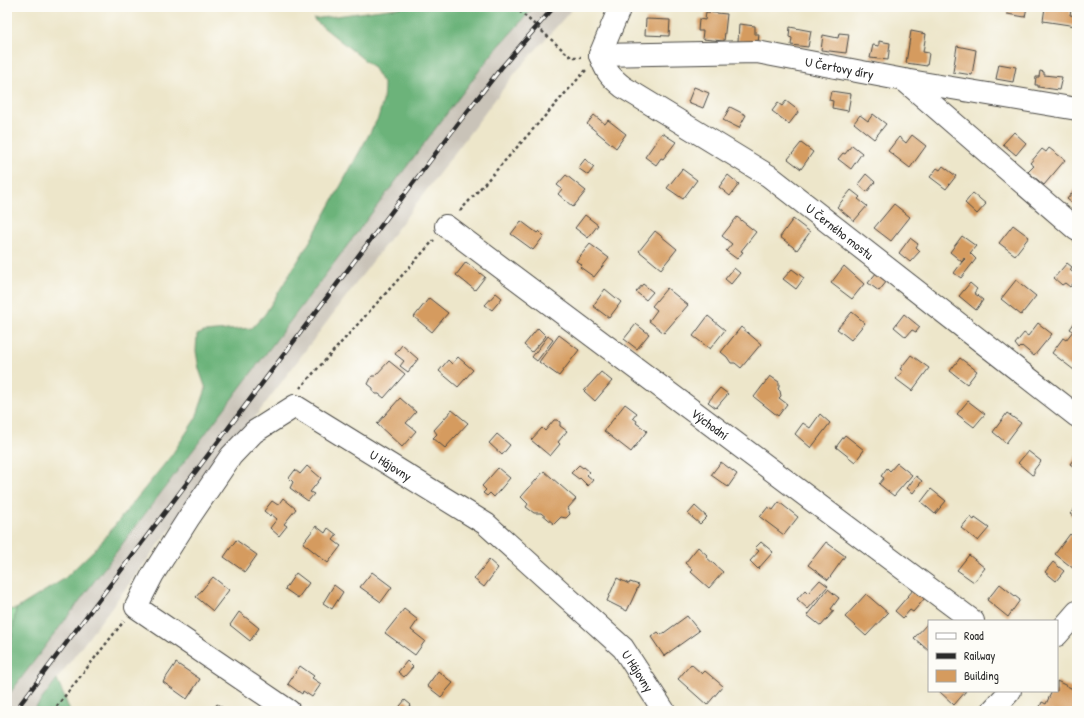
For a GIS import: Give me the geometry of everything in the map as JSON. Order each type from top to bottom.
[{"type":"street","points":[[600,55],[620,7]]},
{"type":"street","name":"U Čertovy díry","points":[[600,55],[757,52],[904,80],[1077,109]]},
{"type":"street","name":"U Černého mostu","points":[[600,55],[606,70],[613,79],[623,87],[769,176],[1077,416]]},
{"type":"street","points":[[904,80],[1077,230]]},
{"type":"street","name":"Východní","points":[[446,226],[972,620]]},
{"type":"street","name":"U Hájovny","points":[[136,607],[153,574],[231,456],[254,432],[295,406],[486,524],[623,648],[664,711]]},
{"type":"street","points":[[136,607],[289,711]]},
{"type":"street","points":[[1058,635],[1077,612]]},
{"type":"street","points":[[992,711],[1009,692]]},
{"type":"path","points":[[515,7],[564,51]]},
{"type":"path","points":[[53,711],[136,607]]},
{"type":"shaded area","points":[[534,7],[574,7],[515,73],[33,711],[7,711],[7,697],[492,54]]},
{"type":"green space","points":[[404,7],[534,7],[492,54],[7,697],[7,648],[11,643],[16,609],[64,579],[98,546],[171,456],[196,418],[206,389],[199,369],[196,351],[197,335],[204,332],[252,328],[265,314],[312,238],[378,118],[383,101],[384,85],[373,67],[313,19]]},
{"type":"green space","points":[[16,609],[11,643],[7,648],[7,610]]},
{"type":"green space","points":[[57,679],[70,711],[33,711]]},
{"type":"building","points":[[967,7],[981,7],[981,11],[966,9]]},
{"type":"building","points":[[1008,7],[1027,7],[1025,17],[1007,14]]},
{"type":"building","points":[[1045,7],[1071,10],[1070,15],[1077,16],[1076,26],[1043,21]]},
{"type":"building","points":[[706,12],[727,14],[724,41],[702,39],[703,31],[698,31],[699,19],[705,20]]},
{"type":"building","points":[[646,19],[670,20],[669,36],[645,35]]},
{"type":"building","points":[[739,24],[755,26],[755,34],[759,34],[758,43],[738,41]]},
{"type":"building","points":[[790,27],[811,31],[808,47],[791,45],[792,38],[789,37]]},
{"type":"building","points":[[911,31],[926,34],[923,52],[929,53],[927,66],[906,63]]},
{"type":"building","points":[[839,33],[849,34],[846,53],[821,50],[823,35],[838,38]]},
{"type":"building","points":[[879,41],[890,43],[888,60],[870,58],[873,45],[879,46]]},
{"type":"building","points":[[957,46],[976,50],[972,75],[953,72]]},
{"type":"building","points":[[999,64],[1016,67],[1013,82],[996,79]]},
{"type":"building","points":[[1040,71],[1044,72],[1044,75],[1062,77],[1059,90],[1038,87],[1038,85],[1035,85],[1036,77],[1039,77]]},
{"type":"building","points":[[694,87],[709,93],[703,108],[688,102]]},
{"type":"building","points":[[831,91],[851,94],[848,111],[832,108],[833,101],[829,100]]},
{"type":"building","points":[[786,101],[799,111],[789,124],[772,111],[778,103],[782,106]]},
{"type":"building","points":[[730,107],[746,115],[739,128],[723,120]]},
{"type":"building","points":[[873,114],[886,124],[874,139],[854,123],[860,115],[868,121]]},
{"type":"building","points":[[594,115],[605,124],[608,120],[626,134],[616,148],[587,124]]},
{"type":"building","points":[[1014,132],[1026,143],[1016,155],[1003,144]]},
{"type":"building","points":[[662,133],[676,142],[663,159],[661,158],[656,165],[645,157]]},
{"type":"building","points":[[912,135],[926,146],[910,168],[888,151],[899,137],[906,143]]},
{"type":"building","points":[[801,143],[813,152],[801,169],[788,159]]},
{"type":"building","points":[[852,145],[862,153],[851,169],[838,159],[843,153],[845,154]]},
{"type":"building","points":[[1049,148],[1065,160],[1044,185],[1028,172],[1034,166],[1030,163],[1042,149],[1046,152]]},
{"type":"building","points":[[585,159],[594,167],[588,175],[578,168]]},
{"type":"building","points":[[943,166],[956,176],[946,189],[930,177],[937,168],[940,170]]},
{"type":"building","points":[[682,169],[697,180],[683,199],[667,188]]},
{"type":"building","points":[[866,174],[875,182],[867,192],[858,184]]},
{"type":"building","points":[[566,175],[586,191],[573,207],[558,194],[562,189],[557,185]]},
{"type":"building","points":[[728,175],[739,184],[730,196],[719,187]]},
{"type":"building","points":[[1077,187],[1077,207],[1067,199]]},
{"type":"building","points":[[851,190],[860,197],[858,199],[867,206],[854,221],[837,207]]},
{"type":"building","points":[[973,193],[986,204],[977,214],[965,203]]},
{"type":"building","points":[[894,204],[910,217],[891,241],[874,228]]},
{"type":"building","points":[[585,215],[598,225],[588,238],[575,228]]},
{"type":"building","points":[[737,217],[756,232],[741,251],[743,252],[737,259],[726,251],[732,244],[722,236]]},
{"type":"building","points":[[793,219],[810,232],[797,250],[780,237]]},
{"type":"building","points":[[521,221],[537,233],[539,231],[544,236],[533,250],[511,234]]},
{"type":"building","points":[[1013,225],[1029,237],[1015,255],[999,243]]},
{"type":"building","points":[[655,231],[677,249],[661,269],[639,251]]},
{"type":"building","points":[[962,236],[976,246],[970,253],[976,259],[961,278],[954,273],[962,262],[950,252]]},
{"type":"building","points":[[910,238],[918,244],[916,247],[920,251],[910,262],[899,253]]},
{"type":"building","points":[[590,244],[609,258],[594,277],[580,267],[582,265],[576,261]]},
{"type":"building","points":[[466,262],[485,277],[475,290],[456,275]]},
{"type":"building","points":[[1067,263],[1072,267],[1070,270],[1077,276],[1077,279],[1070,287],[1065,283],[1062,285],[1054,278]]},
{"type":"building","points":[[844,266],[864,284],[852,299],[831,283]]},
{"type":"building","points":[[734,268],[740,273],[731,284],[725,279]]},
{"type":"building","points":[[792,269],[804,278],[796,289],[783,279]]},
{"type":"building","points":[[877,272],[887,281],[879,291],[868,283]]},
{"type":"building","points":[[1016,280],[1036,296],[1021,315],[1001,299]]},
{"type":"building","points":[[970,283],[977,289],[974,293],[983,300],[976,310],[959,296]]},
{"type":"building","points":[[643,284],[653,292],[646,300],[636,292]]},
{"type":"building","points":[[667,288],[688,305],[664,333],[649,321],[657,310],[652,306]]},
{"type":"building","points":[[605,289],[621,302],[609,318],[593,306]]},
{"type":"building","points":[[496,293],[502,298],[492,310],[485,305]]},
{"type":"building","points":[[429,298],[448,313],[432,332],[414,317]]},
{"type":"building","points":[[852,312],[865,323],[851,340],[837,329]]},
{"type":"building","points":[[904,314],[920,327],[916,332],[912,330],[906,337],[894,327]]},
{"type":"building","points":[[708,316],[725,330],[710,349],[693,336]]},
{"type":"building","points":[[1077,319],[1077,366],[1074,370],[1052,353],[1063,338],[1066,340],[1073,331],[1070,329]]},
{"type":"building","points":[[1038,323],[1052,334],[1034,356],[1022,346],[1019,349],[1015,344],[1024,333],[1028,336]]},
{"type":"building","points":[[636,324],[649,334],[637,349],[624,339]]},
{"type":"building","points":[[741,327],[761,344],[741,368],[735,363],[731,363],[721,352]]},
{"type":"building","points":[[538,328],[546,336],[532,352],[524,345]]},
{"type":"building","points":[[559,335],[579,350],[559,376],[539,362]]},
{"type":"building","points":[[548,336],[553,340],[537,361],[532,357]]},
{"type":"building","points":[[402,345],[418,359],[408,372],[400,366],[404,361],[395,354]]},
{"type":"building","points":[[911,355],[929,368],[912,391],[896,379],[903,371],[900,369]]},
{"type":"building","points":[[458,357],[473,370],[458,387],[439,371],[448,360],[452,364]]},
{"type":"building","points":[[960,358],[977,371],[967,384],[950,371]]},
{"type":"building","points":[[389,361],[405,374],[384,398],[373,392],[373,388],[368,384],[372,376],[375,376]]},
{"type":"building","points":[[601,372],[612,381],[595,401],[584,391]]},
{"type":"building","points":[[770,376],[779,382],[778,389],[781,396],[779,398],[787,404],[778,416],[754,397]]},
{"type":"building","points":[[720,388],[728,394],[716,408],[708,402]]},
{"type":"building","points":[[400,398],[416,412],[406,423],[416,431],[402,447],[377,424]]},
{"type":"building","points":[[968,401],[985,414],[974,427],[957,414]]},
{"type":"building","points":[[625,404],[637,413],[633,418],[637,421],[636,423],[647,431],[631,452],[604,431]]},
{"type":"building","points":[[452,410],[468,423],[445,448],[433,438],[437,434],[434,430]]},
{"type":"building","points":[[1007,413],[1021,423],[1006,443],[993,432]]},
{"type":"building","points":[[820,414],[830,423],[811,448],[795,434],[803,423],[810,428]]},
{"type":"building","points":[[554,420],[560,422],[560,426],[567,431],[558,442],[560,444],[550,456],[531,440],[542,428],[545,431]]},
{"type":"building","points":[[497,434],[510,445],[502,455],[489,443]]},
{"type":"building","points":[[845,435],[864,450],[855,462],[836,447]]},
{"type":"building","points":[[1028,451],[1041,461],[1032,475],[1018,463]]},
{"type":"building","points":[[1077,455],[1077,469],[1070,464]]},
{"type":"building","points":[[721,462],[737,474],[728,487],[711,475]]},
{"type":"building","points":[[897,463],[912,475],[894,496],[879,484],[884,478],[881,476],[887,468],[890,471]]},
{"type":"building","points":[[579,465],[590,472],[587,475],[593,480],[588,486],[580,478],[579,479],[571,473]]},
{"type":"building","points":[[307,466],[321,478],[310,492],[314,494],[308,501],[290,488],[293,482],[289,478],[295,470],[300,474]]},
{"type":"building","points":[[498,468],[510,478],[494,497],[490,493],[487,496],[483,493],[486,490],[482,486]]},
{"type":"building","points":[[544,471],[576,499],[568,508],[570,514],[566,518],[561,517],[554,524],[541,513],[534,513],[526,507],[528,504],[521,497]]},
{"type":"building","points":[[916,476],[922,481],[913,493],[907,488]]},
{"type":"building","points":[[931,489],[946,501],[935,514],[921,502]]},
{"type":"building","points":[[283,498],[296,509],[284,524],[287,526],[279,536],[270,528],[277,519],[264,511],[272,501],[278,505]]},
{"type":"building","points":[[779,502],[798,517],[784,535],[760,517],[768,507],[773,510]]},
{"type":"building","points":[[695,506],[707,517],[700,524],[688,514]]},
{"type":"building","points":[[1077,506],[1077,519],[1070,514]]},
{"type":"building","points":[[970,517],[974,520],[975,518],[989,528],[978,541],[961,528]]},
{"type":"building","points":[[316,526],[325,533],[328,528],[337,535],[333,540],[341,546],[328,563],[303,543]]},
{"type":"building","points":[[1070,534],[1077,540],[1077,566],[1074,569],[1055,554]]},
{"type":"building","points":[[236,540],[257,555],[245,572],[224,557]]},
{"type":"building","points":[[761,542],[773,552],[758,569],[750,561],[759,551],[755,548]]},
{"type":"building","points":[[826,542],[845,556],[828,580],[808,565]]},
{"type":"building","points":[[698,547],[707,555],[706,557],[723,572],[709,588],[691,572],[693,570],[685,563]]},
{"type":"building","points":[[969,555],[985,568],[974,582],[957,570]]},
{"type":"building","points":[[489,560],[498,568],[484,587],[474,579]]},
{"type":"building","points":[[1053,562],[1064,571],[1056,581],[1045,572]]},
{"type":"building","points":[[372,572],[392,587],[381,602],[360,587]]},
{"type":"building","points":[[296,573],[309,583],[298,598],[285,589]]},
{"type":"building","points":[[213,577],[229,590],[213,611],[196,597]]},
{"type":"building","points":[[617,578],[629,584],[630,582],[639,585],[627,611],[607,601]]},
{"type":"building","points":[[820,580],[828,586],[808,609],[797,599],[805,590],[808,593]]},
{"type":"building","points":[[1000,584],[1020,600],[1008,617],[987,600]]},
{"type":"building","points":[[334,585],[343,592],[332,609],[323,603]]},
{"type":"building","points":[[828,589],[839,598],[831,609],[834,611],[821,626],[807,615]]},
{"type":"building","points":[[914,589],[925,598],[913,612],[910,610],[903,618],[895,611]]},
{"type":"building","points":[[866,594],[888,613],[866,636],[845,617]]},
{"type":"building","points":[[404,609],[418,620],[411,630],[425,641],[415,655],[385,633]]},
{"type":"building","points":[[239,612],[259,628],[250,641],[230,625]]},
{"type":"building","points":[[687,616],[699,631],[664,656],[651,637],[658,632],[661,635]]},
{"type":"building","points":[[928,623],[928,650],[914,638]]},
{"type":"building","points":[[407,661],[413,667],[404,677],[398,672]]},
{"type":"building","points":[[176,663],[200,679],[187,699],[163,682]]},
{"type":"building","points":[[691,664],[702,674],[705,671],[723,686],[707,705],[678,679]]},
{"type":"building","points":[[300,666],[314,676],[312,678],[321,684],[312,697],[303,691],[302,694],[288,684]]},
{"type":"building","points":[[438,671],[453,683],[441,697],[427,686]]},
{"type":"building","points":[[1058,682],[1077,691],[1077,711],[1038,711],[1042,702],[1046,704],[1052,692],[1058,692]]},
{"type":"building","points":[[940,692],[965,692],[954,705]]},
{"type":"building","points":[[405,700],[411,705],[406,711],[396,711]]},
{"type":"building","points":[[217,704],[228,711],[212,711]]},
{"type":"railway","points":[[15,711],[460,121],[501,68],[554,7]]}]
